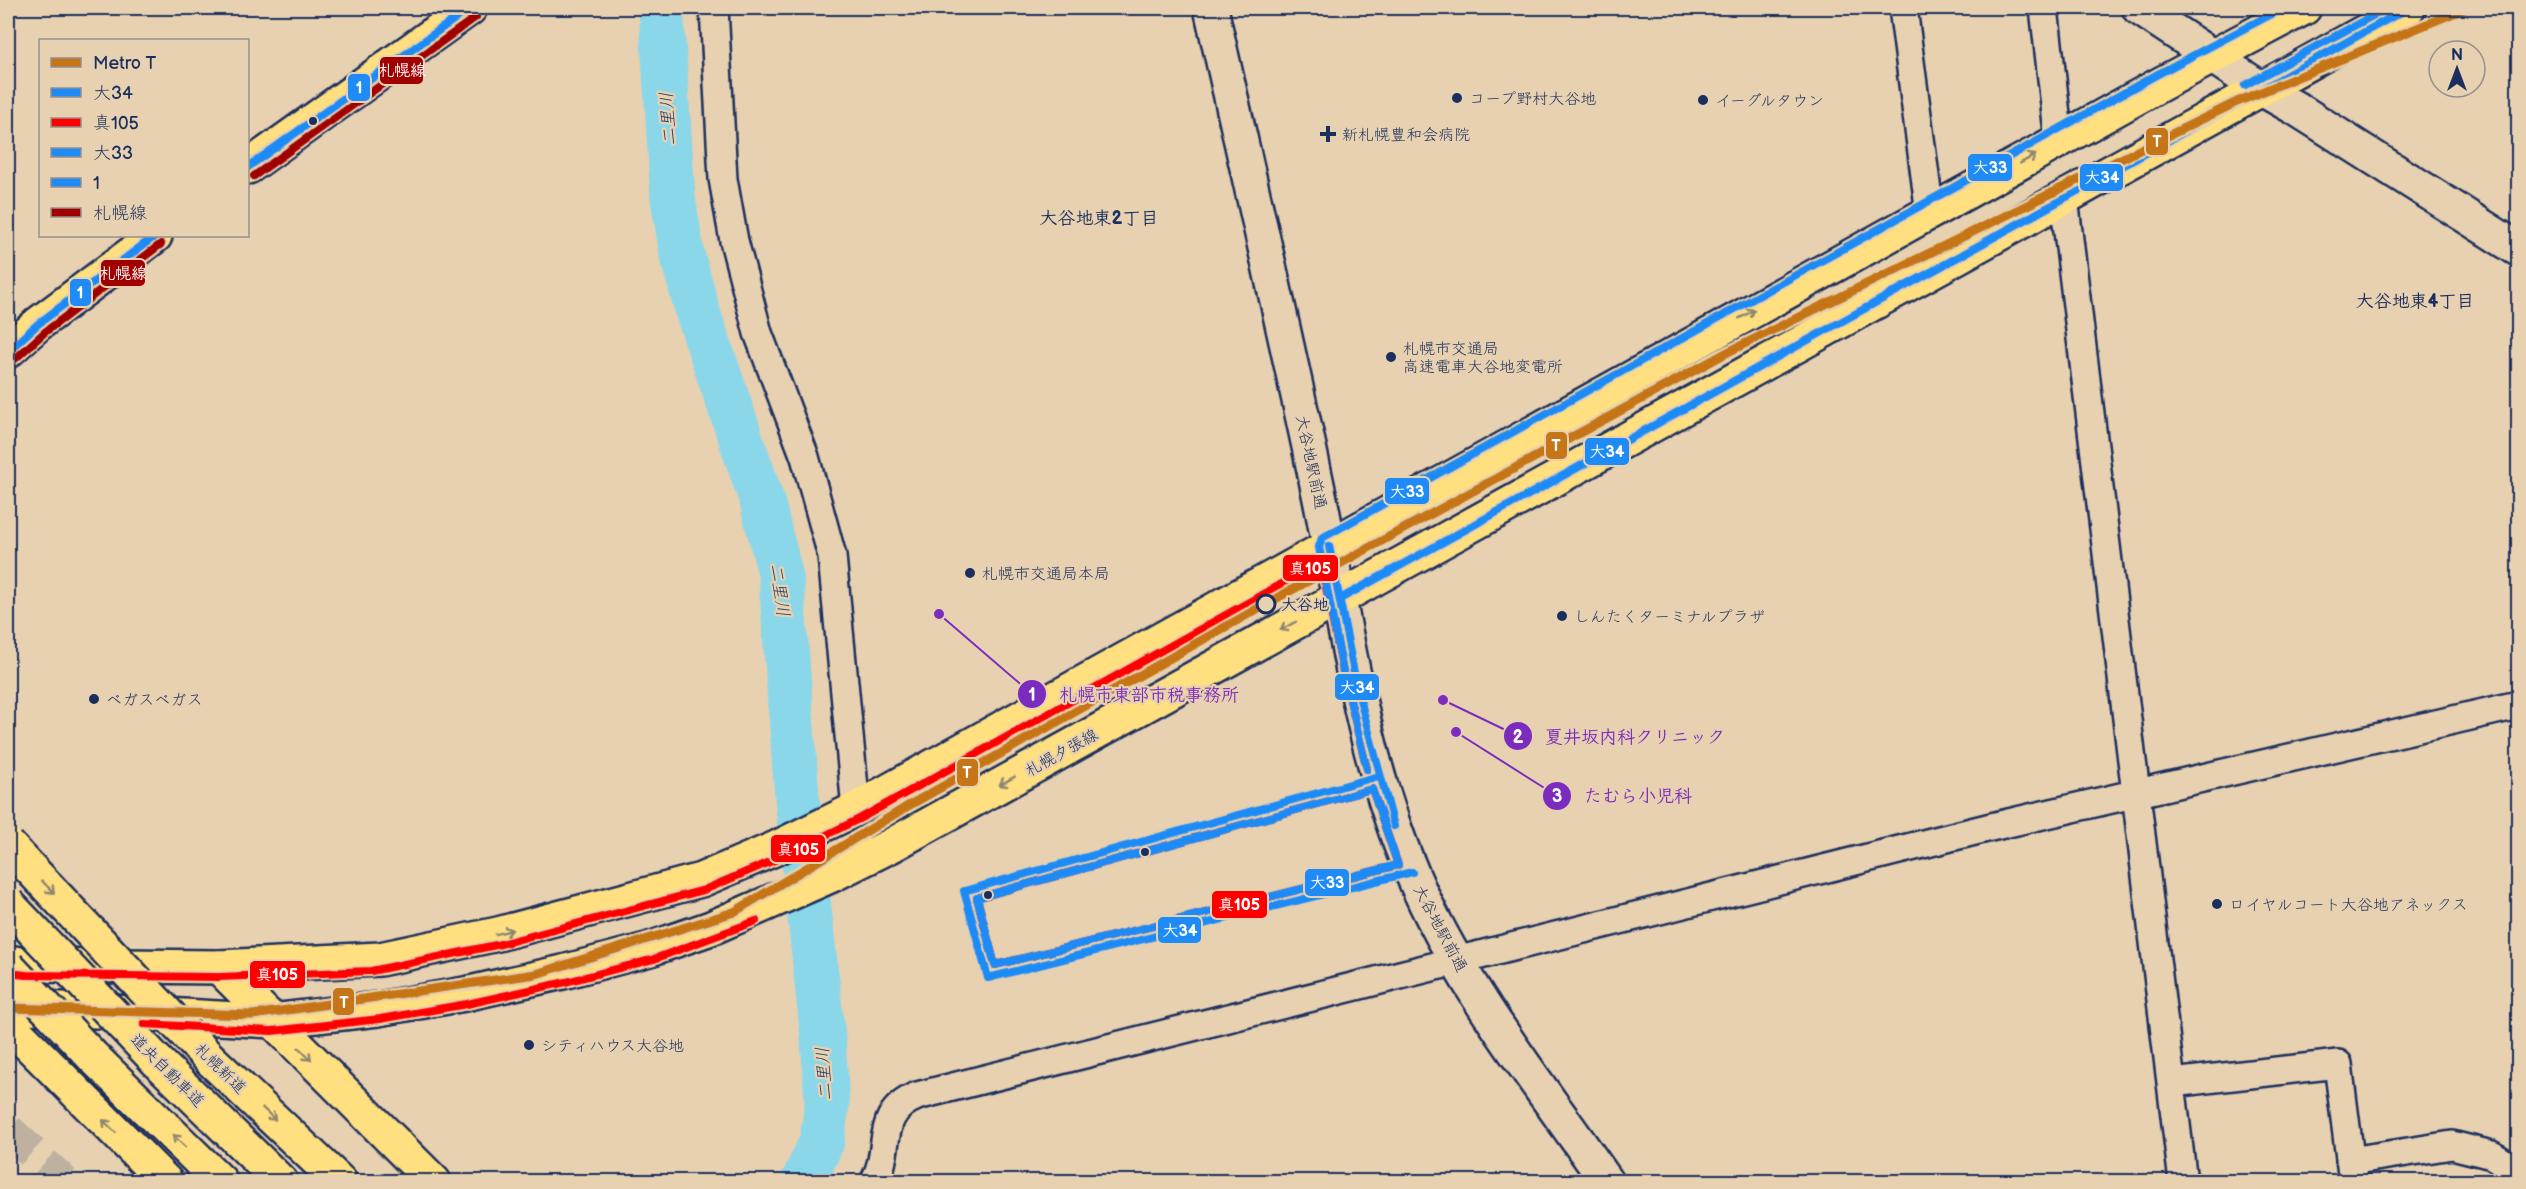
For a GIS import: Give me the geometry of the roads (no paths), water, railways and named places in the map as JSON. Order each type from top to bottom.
[{"type":"main road","points":[[249,166],[470,8]]},
{"type":"main road","points":[[8,962],[26,965],[219,968],[370,960],[498,934],[701,880],[774,849],[845,814],[2304,8]]},
{"type":"main road","name":"札幌夕張線","points":[[8,1006],[273,1021],[378,1009],[465,994],[563,972],[711,928],[789,895],[890,846],[2408,8]]},
{"type":"main road","points":[[8,351],[38,324],[154,237]]},
{"type":"main road","name":"札幌新道","points":[[8,845],[211,1060],[340,1182]]},
{"type":"main road","name":"道央自動車道","points":[[8,904],[156,1060],[281,1182]]},
{"type":"main road","points":[[8,967],[92,1056],[221,1182]]},
{"type":"main road","points":[[219,968],[434,1182]]},
{"type":"main road","points":[[8,1024],[38,1057],[166,1182]]},
{"type":"street","points":[[714,8],[723,179],[734,241],[758,333],[805,457],[832,556],[845,814]]},
{"type":"street","name":"大谷地駅前通","points":[[1211,8],[1317,485],[1347,644],[1382,785],[1398,838],[1441,934],[1607,1182]]},
{"type":"street","points":[[1903,8],[1930,214]]},
{"type":"street","points":[[2044,8],[2060,141]]},
{"type":"street","points":[[2139,8],[2260,88],[2518,249]]},
{"type":"street","points":[[2064,198],[2183,1182]]},
{"type":"street","points":[[874,1182],[880,1171],[890,1117],[906,1100],[1441,934],[1991,827],[2135,782],[2518,705]]},
{"type":"street","points":[[2172,1083],[2338,1064],[2352,1171],[2452,1145],[2492,1155],[2518,1172]]},
{"type":"waterway","name":"二里川","points":[[661,8],[673,198],[682,254],[698,313],[762,501],[781,577],[797,797],[823,1038],[827,1104],[822,1141],[803,1182]]},
{"type":"tunnel","points":[[8,1130],[64,1182]]},
{"type":"metro line","name":"T","points":[[8,1008],[253,1015],[536,974],[734,912],[908,806],[1266,604],[1728,352],[2237,102],[2466,8]]},
{"type":"place","name":"コープ野村大谷地","points":[[1457,98]]},
{"type":"place","name":"イーグルタウン","points":[[1703,100]]},
{"type":"place","name":"新札幌豊和会病院","points":[[1328,134]]},
{"type":"place","name":"札幌市交通局 高速電車大谷地変電所","points":[[1391,357]]},
{"type":"place","name":"札幌市交通局本局","points":[[970,573]]},
{"type":"place","name":"大谷地","points":[[1266,604]]},
{"type":"place","name":"札幌市東部市税事務所","points":[[939,614]]},
{"type":"place","name":"しんたくターミナルプラザ","points":[[1562,616]]},
{"type":"place","name":"ベガスベガス","points":[[94,699]]},
{"type":"place","name":"夏井坂内科クリニック","points":[[1443,700]]},
{"type":"place","name":"たむら小児科","points":[[1456,732]]},
{"type":"place","name":"ロイヤルコート大谷地アネックス","points":[[2217,904]]},
{"type":"place","name":"シティハウス大谷地","points":[[529,1045]]},
{"type":"district","name":"大谷地東2丁目","points":[[1099,218]]},
{"type":"district","name":"大谷地東4丁目","points":[[2415,301]]}]
